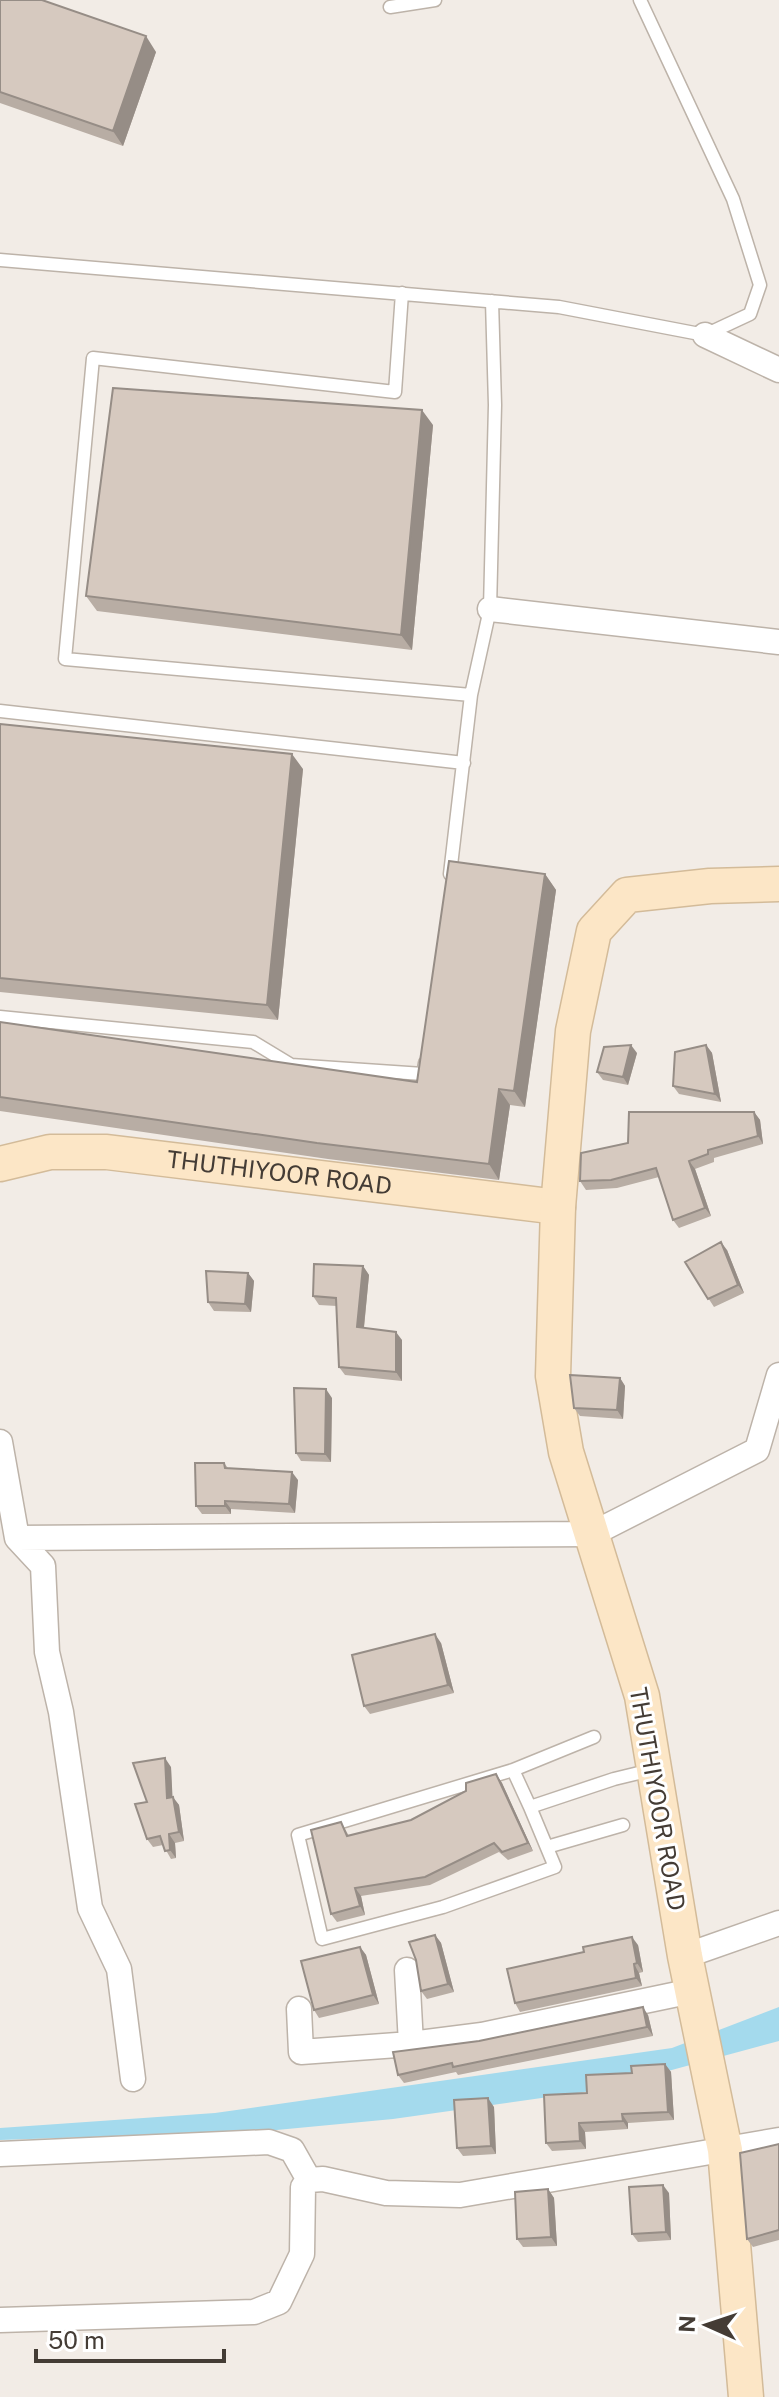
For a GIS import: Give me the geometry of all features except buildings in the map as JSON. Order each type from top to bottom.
[{"type":"main road","name":"THUTHIYOOR ROAD","points":[[746,2397],[725,2150],[685,1956],[642,1696],[566,1452],[553,1376],[558,1207],[573,1031],[594,931],[627,895],[710,886],[779,884]]},
{"type":"main road","name":"THUTHIYOOR ROAD","points":[[0,1164],[50,1152],[107,1152],[558,1207]]},
{"type":"street","points":[[705,335],[779,370]]},
{"type":"street","points":[[490,609],[779,642]]},
{"type":"street","points":[[17,1538],[592,1534],[757,1450],[779,1375]]},
{"type":"street","points":[[0,1442],[17,1538],[43,1566],[47,1652],[61,1712],[90,1908],[119,1969],[133,2079]]},
{"type":"street","points":[[685,1956],[779,1923]]},
{"type":"street","points":[[407,1970],[411,2044]]},
{"type":"street","points":[[299,2009],[301,2052],[482,2035],[694,2002]]},
{"type":"street","points":[[0,2320],[254,2312],[279,2302],[302,2254],[303,2187],[309,2180],[323,2179],[386,2193],[460,2195],[779,2140]]},
{"type":"street","points":[[0,2154],[269,2142],[292,2150],[309,2180]]},
{"type":"lane","points":[[390,7],[435,0]]},
{"type":"lane","points":[[0,260],[559,307],[705,335],[750,314],[760,285],[733,199],[640,0]]},
{"type":"lane","points":[[402,293],[395,392],[93,358],[65,659],[471,695]]},
{"type":"lane","points":[[448,887],[471,695],[490,609],[495,405],[492,301]]},
{"type":"lane","points":[[0,711],[464,763]]},
{"type":"lane","points":[[0,1017],[253,1042],[291,1065],[423,1074],[427,1043]]},
{"type":"lane","points":[[513,1770],[555,1867],[443,1907],[322,1939],[298,1835],[513,1770],[594,1737]]},
{"type":"lane","points":[[530,1807],[614,1779],[654,1770]]},
{"type":"lane","points":[[547,1847],[623,1825]]},
{"type":"water","points":[[779,2007],[779,2041],[598,2090],[393,2119],[266,2131],[0,2140],[0,2128],[215,2113],[672,2048]]}]
